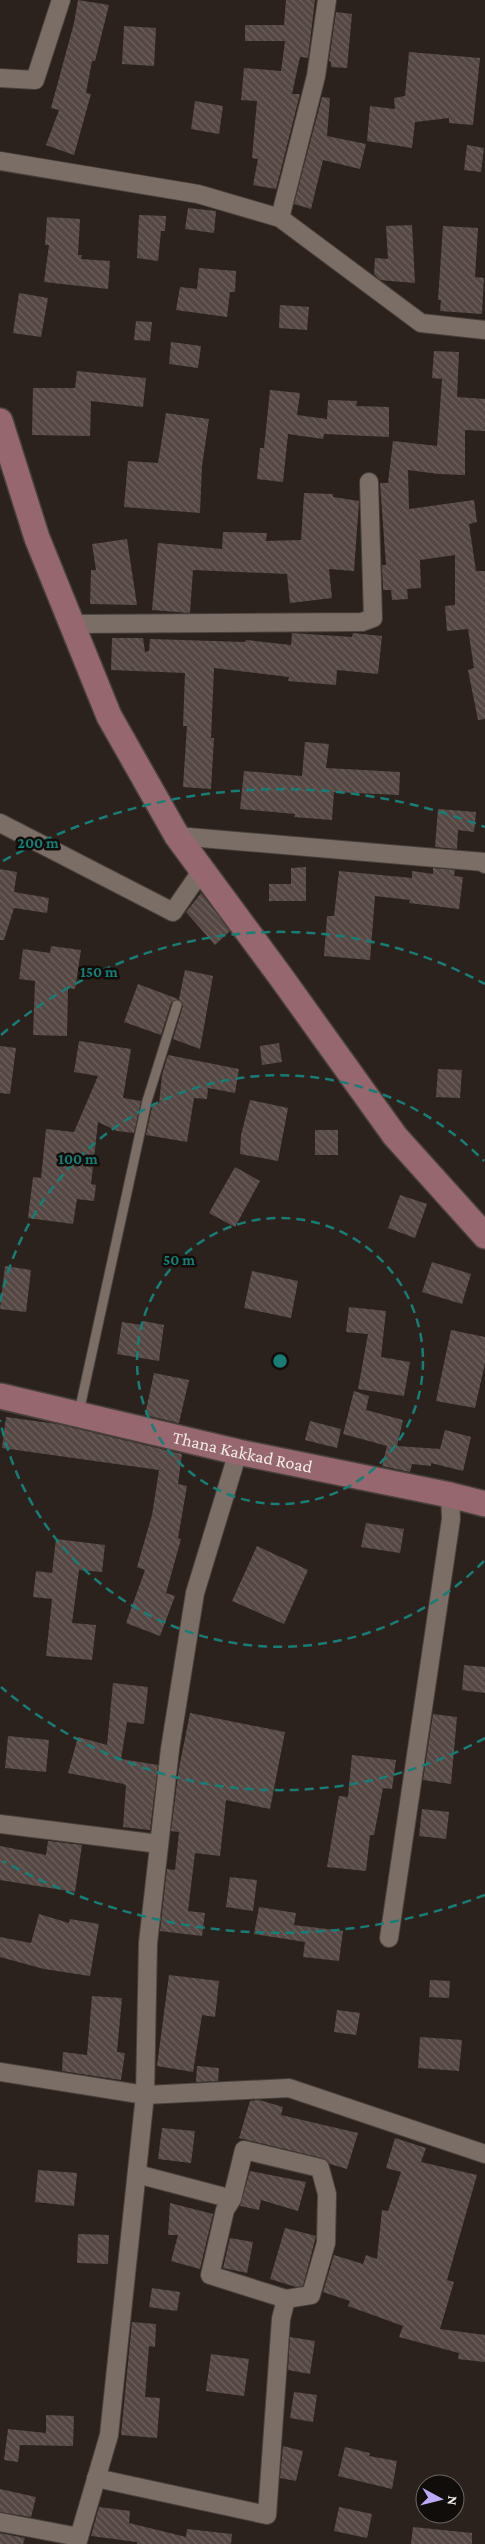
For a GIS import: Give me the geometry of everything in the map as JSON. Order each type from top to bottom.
[{"type":"main road","points":[[0,421],[38,538],[109,716],[177,836],[395,1136],[485,1236]]},
{"type":"main road","name":"Thana Kakkad Road","points":[[0,1396],[238,1452],[450,1495],[484,1498]]},
{"type":"street","points":[[0,78],[35,80],[61,0]]},
{"type":"street","points":[[280,218],[316,76],[327,0]]},
{"type":"street","points":[[0,161],[198,194],[280,218],[421,323],[485,330]]},
{"type":"street","points":[[71,624],[362,622],[373,618],[369,482]]},
{"type":"street","points":[[0,822],[173,912],[202,870]]},
{"type":"street","points":[[177,836],[402,854],[484,862],[485,864]]},
{"type":"street","points":[[0,2522],[78,2540],[109,2436],[145,2095],[148,1943],[170,1749],[195,1593],[238,1452]]},
{"type":"street","points":[[389,1938],[451,1519],[450,1495]]},
{"type":"street","points":[[0,1824],[160,1844]]},
{"type":"street","points":[[0,2072],[145,2095],[288,2088],[485,2154]]},
{"type":"street","points":[[244,2150],[320,2168],[327,2194],[326,2243],[311,2295],[286,2299],[210,2275],[224,2210],[232,2199],[244,2150]]},
{"type":"street","points":[[137,2174],[232,2199]]},
{"type":"street","points":[[96,2478],[266,2515],[281,2319],[286,2299]]},
{"type":"lane","points":[[78,1414],[147,1100],[177,1005]]},
{"type":"building","points":[[78,0],[109,5],[95,61],[92,61],[86,93],[91,94],[74,155],[46,145],[59,110],[51,108],[74,23]]},
{"type":"building","points":[[286,0],[315,0],[308,58],[300,57],[292,94],[300,94],[276,189],[253,185],[258,159],[252,158],[257,101],[241,100],[244,68],[281,71],[285,41],[245,41],[245,25],[284,25]]},
{"type":"building","points":[[336,12],[352,14],[347,68],[331,67],[331,62],[329,61]]},
{"type":"building","points":[[124,26],[156,28],[154,66],[122,64]]},
{"type":"building","points":[[409,52],[480,58],[473,125],[449,123],[449,118],[415,122],[412,148],[367,141],[370,106],[395,109],[394,98],[405,96]]},
{"type":"building","points":[[322,97],[330,98],[327,136],[366,144],[360,169],[323,160],[311,209],[294,204]]},
{"type":"building","points":[[195,101],[223,106],[219,134],[191,129]]},
{"type":"building","points":[[467,145],[484,148],[481,172],[464,170]]},
{"type":"building","points":[[188,208],[216,211],[214,233],[185,229]]},
{"type":"building","points":[[139,215],[166,216],[165,231],[161,231],[158,261],[137,258]]},
{"type":"building","points":[[47,217],[80,219],[78,255],[82,255],[81,259],[110,261],[108,289],[44,282],[49,245],[45,245]]},
{"type":"building","points":[[412,225],[415,283],[380,280],[374,274],[375,258],[388,259],[386,226]]},
{"type":"building","points":[[443,226],[478,228],[475,277],[484,278],[482,314],[440,311],[441,300],[438,300]]},
{"type":"building","points":[[199,268],[236,271],[235,292],[230,292],[227,317],[176,310],[180,287],[197,289]]},
{"type":"building","points":[[19,293],[48,298],[41,337],[13,333]]},
{"type":"building","points":[[280,305],[309,307],[307,330],[279,328]]},
{"type":"building","points":[[136,321],[152,322],[150,341],[134,340]]},
{"type":"building","points":[[171,342],[201,346],[198,368],[169,364]]},
{"type":"building","points":[[434,351],[459,352],[457,397],[485,399],[485,431],[465,430],[465,475],[408,470],[409,509],[474,500],[477,522],[469,524],[476,571],[485,571],[485,719],[478,720],[468,670],[474,668],[468,629],[447,631],[445,606],[455,605],[455,555],[420,560],[421,588],[407,589],[408,599],[392,600],[391,590],[383,590],[382,565],[386,565],[380,483],[388,483],[393,441],[437,446],[442,379],[432,378]]},
{"type":"building","points":[[77,371],[146,378],[143,407],[91,401],[90,436],[32,435],[33,388],[75,388]]},
{"type":"building","points":[[270,390],[300,393],[297,415],[327,419],[328,400],[357,401],[356,406],[389,407],[389,437],[324,434],[323,439],[288,434],[283,482],[257,479],[260,448],[264,448]]},
{"type":"building","points":[[166,413],[209,419],[202,466],[200,513],[124,507],[128,461],[158,463]]},
{"type":"building","points":[[304,493],[333,494],[333,497],[359,501],[354,571],[329,569],[332,598],[290,603],[287,574],[193,570],[190,613],[152,610],[158,543],[222,549],[223,532],[267,533],[266,541],[301,540]]},
{"type":"building","points":[[127,539],[137,605],[90,604],[91,570],[96,570],[92,544]]},
{"type":"building","points":[[292,633],[352,637],[353,633],[382,636],[378,674],[337,670],[336,685],[288,681],[289,677],[214,668],[211,738],[214,738],[211,789],[183,787],[187,726],[183,726],[185,673],[111,670],[112,638],[143,638],[145,652],[149,651],[150,639],[245,642],[246,640],[291,645]]},
{"type":"building","points":[[305,742],[329,744],[326,768],[400,772],[399,795],[334,792],[332,820],[294,817],[295,814],[240,809],[244,771],[302,776]]},
{"type":"building","points":[[438,809],[476,812],[474,832],[458,830],[457,849],[435,847]]},
{"type":"building","points":[[306,867],[306,901],[269,901],[269,884],[291,884],[291,868]]},
{"type":"building","points":[[433,868],[455,870],[454,876],[463,877],[459,909],[409,903],[410,900],[375,896],[370,960],[324,956],[327,916],[334,916],[339,871],[412,878],[412,871],[433,874]]},
{"type":"building","points":[[0,869],[17,872],[14,892],[49,898],[47,913],[14,908],[4,940],[0,940]]},
{"type":"building","points":[[201,893],[230,931],[215,945],[186,912]]},
{"type":"building","points":[[51,946],[81,950],[75,989],[68,988],[67,1036],[33,1035],[35,981],[19,979],[23,949],[50,953]]},
{"type":"building","points":[[185,970],[213,976],[200,1049],[173,1039],[183,1006],[179,999]]},
{"type":"building","points":[[138,984],[178,999],[171,1003],[161,1035],[124,1022]]},
{"type":"building","points":[[79,1041],[131,1049],[123,1098],[141,1101],[134,1133],[117,1131],[98,1122],[91,1184],[96,1185],[94,1201],[77,1199],[73,1224],[28,1218],[33,1177],[41,1178],[46,1129],[74,1132],[98,1076],[74,1072]]},
{"type":"building","points":[[279,1043],[282,1062],[262,1065],[260,1046]]},
{"type":"building","points":[[0,1046],[16,1048],[10,1094],[0,1093]]},
{"type":"building","points":[[168,1055],[239,1069],[235,1093],[208,1088],[207,1099],[194,1098],[187,1142],[146,1135],[153,1103],[159,1104],[162,1075]]},
{"type":"building","points":[[438,1069],[462,1070],[460,1098],[436,1097]]},
{"type":"building","points":[[250,1100],[288,1108],[278,1161],[240,1154],[241,1135]]},
{"type":"building","points":[[315,1130],[338,1130],[338,1155],[315,1155]]},
{"type":"building","points":[[235,1167],[260,1181],[235,1227],[209,1213]]},
{"type":"building","points":[[400,1195],[427,1204],[415,1238],[388,1228]]},
{"type":"building","points":[[432,1262],[471,1274],[462,1304],[422,1292]]},
{"type":"building","points":[[5,1266],[31,1270],[26,1312],[0,1309]]},
{"type":"building","points":[[252,1271],[298,1281],[291,1318],[244,1308]]},
{"type":"building","points":[[349,1307],[386,1311],[381,1357],[410,1362],[404,1396],[358,1389],[368,1334],[346,1332]]},
{"type":"building","points":[[143,1321],[164,1325],[159,1361],[117,1354],[122,1322],[142,1325]]},
{"type":"building","points":[[451,1330],[485,1337],[485,1363],[475,1408],[436,1401]]},
{"type":"building","points":[[154,1373],[189,1380],[179,1423],[145,1415]]},
{"type":"building","points":[[354,1391],[369,1396],[366,1410],[403,1420],[397,1446],[440,1449],[445,1430],[471,1437],[463,1471],[431,1463],[431,1466],[412,1464],[410,1472],[382,1466],[387,1446],[343,1434]]},
{"type":"building","points":[[6,1417],[57,1424],[182,1454],[178,1484],[187,1486],[178,1538],[181,1539],[166,1593],[175,1596],[160,1636],[126,1623],[145,1570],[137,1567],[152,1515],[159,1470],[2,1448]]},
{"type":"building","points":[[310,1421],[341,1429],[337,1448],[305,1440]]},
{"type":"building","points":[[366,1523],[404,1529],[400,1553],[361,1547]]},
{"type":"building","points":[[56,1539],[105,1545],[102,1572],[79,1570],[72,1623],[96,1625],[92,1660],[46,1656],[52,1599],[33,1597],[36,1571],[52,1573]]},
{"type":"building","points":[[257,1546],[308,1570],[284,1624],[232,1601]]},
{"type":"building","points":[[464,1665],[485,1667],[485,1693],[462,1690]]},
{"type":"building","points":[[113,1683],[148,1687],[144,1724],[127,1722],[121,1759],[158,1765],[150,1830],[123,1827],[126,1786],[124,1784],[68,1773],[78,1737],[107,1745]]},
{"type":"building","points":[[190,1713],[285,1732],[270,1809],[226,1800],[220,1856],[195,1853],[188,1911],[205,1913],[202,1936],[160,1931],[167,1869],[175,1870],[179,1832],[171,1831],[179,1768]]},
{"type":"building","points":[[433,1714],[457,1717],[451,1784],[423,1780]]},
{"type":"building","points":[[8,1736],[49,1740],[46,1772],[5,1768]]},
{"type":"building","points":[[352,1755],[396,1760],[392,1789],[383,1788],[374,1835],[370,1835],[366,1871],[327,1867],[339,1796],[348,1797]]},
{"type":"building","points":[[422,1809],[449,1812],[446,1839],[419,1836]]},
{"type":"building","points":[[48,1841],[82,1845],[75,1892],[0,1880],[0,1846],[46,1855]]},
{"type":"building","points":[[230,1877],[257,1880],[253,1911],[226,1907]]},
{"type":"building","points":[[259,1907],[296,1913],[294,1925],[343,1931],[339,1961],[303,1957],[305,1942],[254,1934]]},
{"type":"building","points":[[39,1914],[69,1923],[70,1919],[99,1924],[90,1976],[44,1969],[0,1957],[0,1937],[31,1943]]},
{"type":"building","points":[[169,1975],[219,1981],[215,2017],[202,2015],[193,2072],[157,2066]]},
{"type":"building","points":[[430,1980],[450,1981],[449,1998],[429,1997]]},
{"type":"building","points":[[92,1996],[122,1998],[117,2052],[125,2053],[121,2080],[62,2071],[63,2052],[87,2055]]},
{"type":"building","points":[[337,2010],[360,2013],[356,2035],[334,2032]]},
{"type":"building","points":[[420,2037],[462,2040],[459,2071],[418,2068]]},
{"type":"building","points":[[197,2066],[219,2068],[218,2081],[196,2082]]},
{"type":"building","points":[[259,2100],[283,2107],[281,2115],[358,2133],[347,2169],[330,2164],[322,2158],[239,2138],[250,2101]]},
{"type":"building","points":[[162,2128],[195,2131],[191,2163],[158,2159]]},
{"type":"building","points":[[395,2138],[426,2148],[421,2162],[477,2175],[447,2280],[454,2282],[440,2329],[485,2335],[485,2362],[458,2359],[459,2353],[399,2337],[403,2326],[348,2306],[350,2301],[323,2292],[334,2255],[363,2264],[366,2255],[377,2259],[382,2210],[388,2211],[401,2172],[386,2168]]},
{"type":"building","points":[[38,2170],[77,2173],[74,2206],[35,2202]]},
{"type":"building","points":[[250,2171],[306,2182],[298,2211],[261,2200],[259,2210],[240,2206]]},
{"type":"building","points":[[170,2203],[213,2214],[200,2269],[171,2261],[178,2235],[168,2235]]},
{"type":"building","points":[[285,2228],[316,2236],[303,2286],[296,2287],[270,2279]]},
{"type":"building","points":[[78,2234],[109,2235],[108,2264],[77,2263]]},
{"type":"building","points":[[230,2238],[253,2242],[247,2273],[223,2268]]},
{"type":"building","points":[[152,2288],[180,2292],[177,2311],[149,2307]]},
{"type":"building","points":[[132,2322],[156,2324],[155,2347],[149,2346],[145,2397],[160,2398],[157,2438],[121,2435]]},
{"type":"building","points":[[290,2337],[315,2341],[310,2374],[288,2370]]},
{"type":"building","points":[[211,2354],[249,2359],[244,2396],[206,2391]]},
{"type":"building","points":[[294,2392],[317,2395],[313,2422],[290,2418]]},
{"type":"building","points":[[46,2415],[74,2416],[73,2446],[20,2445],[18,2462],[4,2460],[8,2429],[46,2433]]},
{"type":"building","points":[[283,2446],[303,2451],[296,2481],[280,2478]]},
{"type":"building","points":[[345,2447],[370,2453],[369,2456],[397,2461],[392,2489],[338,2476]]},
{"type":"building","points":[[0,2489],[36,2497],[31,2517],[0,2512]]},
{"type":"building","points":[[99,2507],[130,2511],[129,2523],[186,2537],[187,2529],[232,2534],[231,2544],[137,2544],[137,2542],[91,2536]]},
{"type":"building","points":[[339,2507],[372,2514],[367,2538],[334,2531]]},
{"type":"building","points":[[413,2527],[472,2533],[472,2544],[411,2544]]},
{"type":"building","points":[[0,2533],[25,2538],[23,2544],[0,2544]]}]
